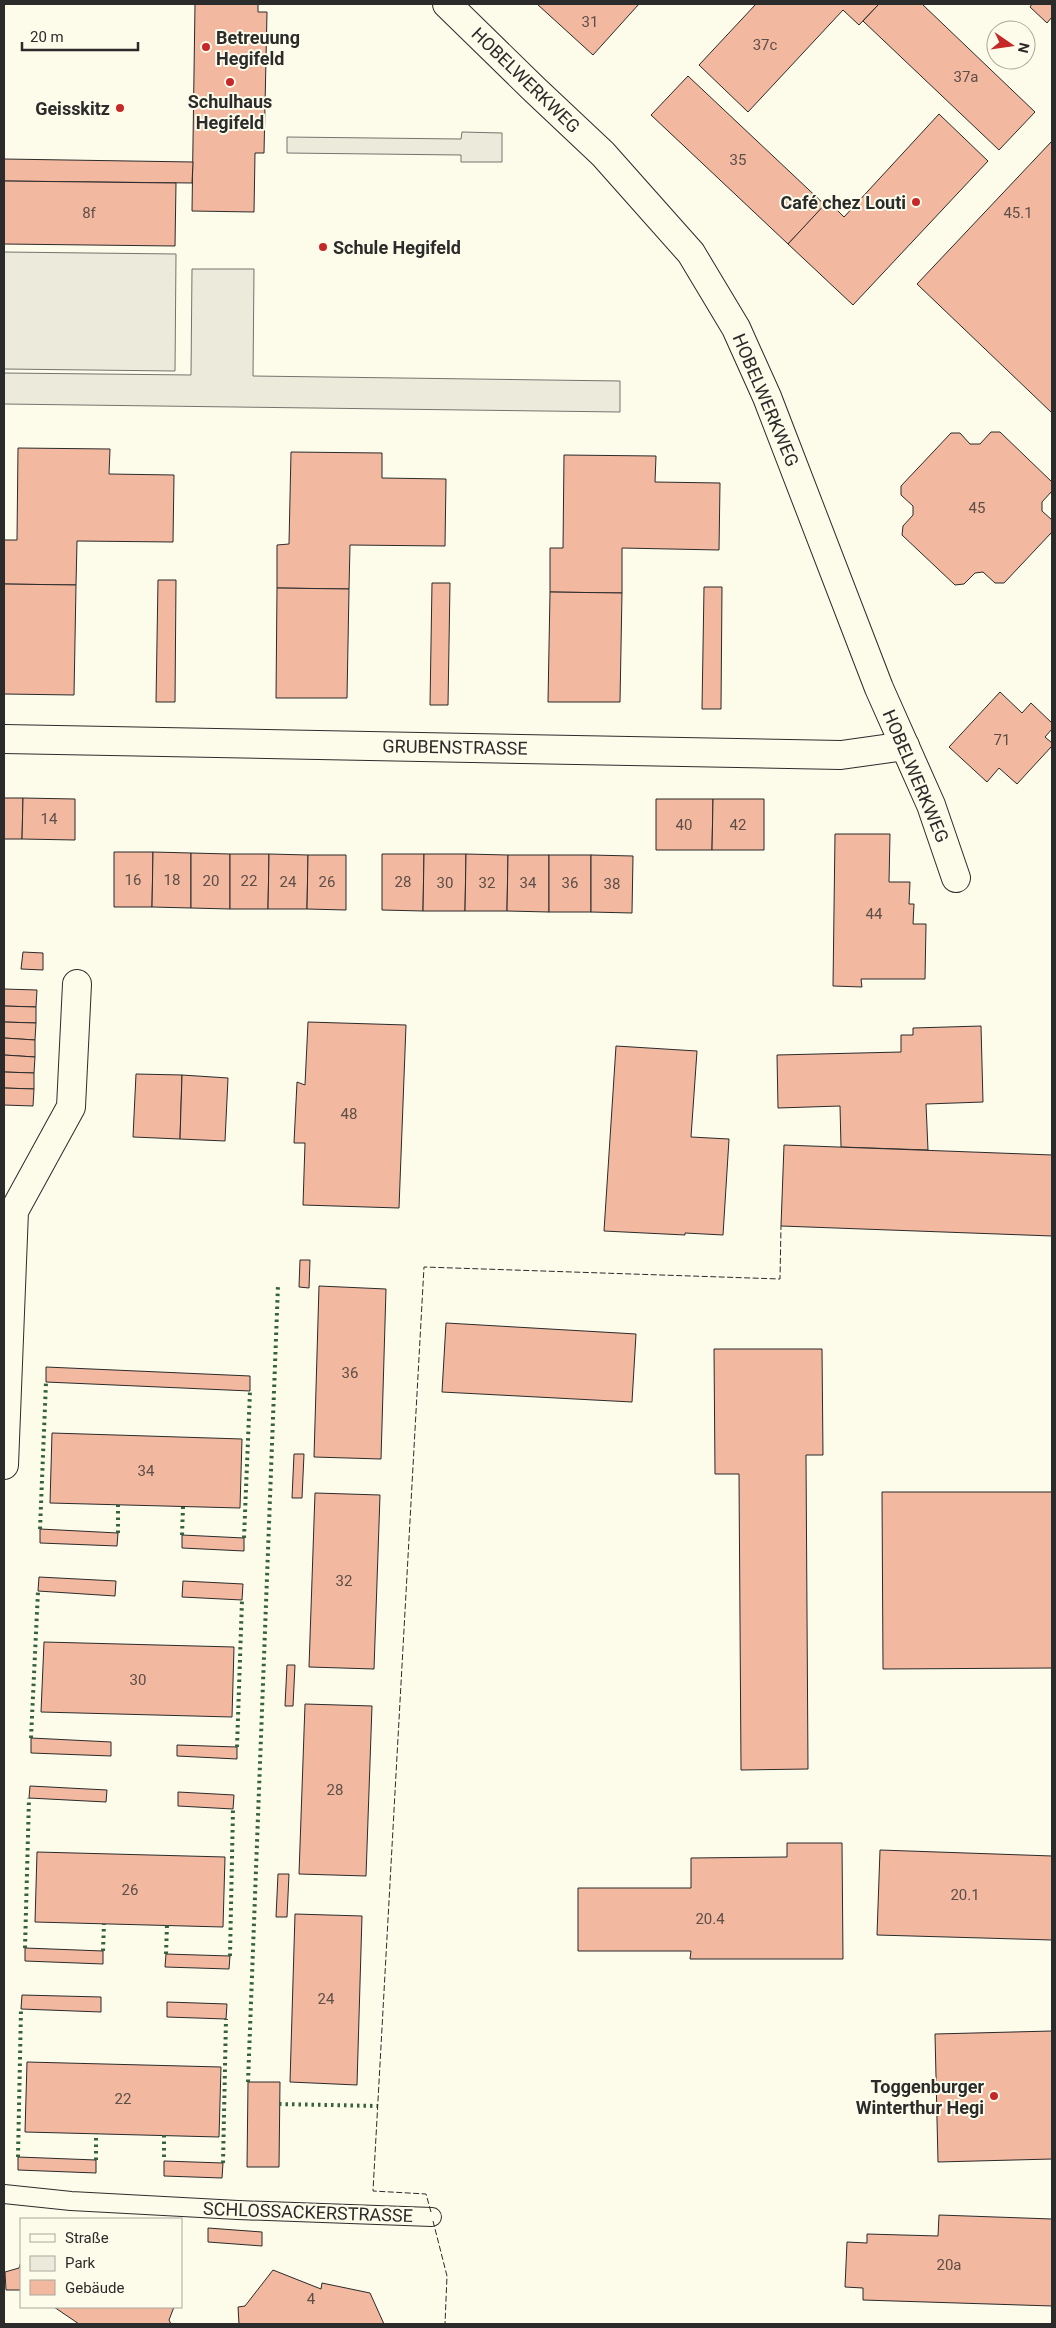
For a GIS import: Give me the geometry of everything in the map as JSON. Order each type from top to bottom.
[{"type":"street","name":"HOBELWERKWEG","points":[[447,4],[603,154],[691,253],[736,328],[767,396],[860,641],[931,805],[956,878]]},
{"type":"street","name":"GRUBENSTRASSE","points":[[4,739],[841,755],[905,746]]},
{"type":"street","points":[[4,1465],[14,1211],[72,1107],[77,984]]},
{"type":"lane","name":"SCHLOSSACKERSTRASSE","points":[[4,2194],[208,2208],[432,2217]]},
{"type":"green space","points":[[462,132],[502,133],[502,162],[461,162],[461,155],[287,153],[287,137],[461,139]]},
{"type":"green space","points":[[4,252],[176,254],[175,371],[4,369]]},
{"type":"green space","points":[[192,269],[254,269],[253,376],[620,381],[620,412],[4,404],[4,373],[191,375]]},
{"type":"building","name":"Schulhaus Hegifeld","points":[[195,4],[258,4],[258,12],[267,12],[264,153],[255,153],[254,212],[192,211]]},
{"type":"building","points":[[537,4],[639,4],[593,55]]},
{"type":"building","points":[[756,4],[879,4],[859,25],[843,10],[748,112],[699,65]]},
{"type":"building","points":[[879,4],[922,4],[986,65],[986,70],[991,70],[1035,112],[999,150],[863,21]]},
{"type":"building","points":[[1032,4],[1052,4],[1052,17],[1047,23],[1030,7]]},
{"type":"building","points":[[688,76],[825,205],[788,244],[651,115]]},
{"type":"building","points":[[939,114],[988,161],[853,305],[788,244],[828,201],[844,217]]},
{"type":"building","points":[[1052,141],[1052,413],[917,284]]},
{"type":"building","points":[[4,159],[193,162],[192,183],[4,181]]},
{"type":"building","points":[[4,181],[176,183],[175,246],[4,244]]},
{"type":"building","points":[[991,432],[1000,432],[1052,482],[1052,491],[1042,502],[1042,511],[1052,520],[1052,532],[1004,583],[995,583],[983,572],[975,573],[964,584],[955,585],[902,535],[903,526],[913,515],[913,506],[901,495],[901,486],[951,433],[960,433],[970,444],[980,444]]},
{"type":"building","points":[[18,448],[110,449],[109,474],[174,475],[173,542],[77,541],[76,585],[4,584],[4,540],[17,540]]},
{"type":"building","points":[[291,452],[382,453],[382,478],[446,479],[445,546],[350,545],[349,589],[277,588],[277,545],[289,544]]},
{"type":"building","points":[[564,455],[656,456],[655,482],[720,483],[719,550],[622,548],[622,593],[550,592],[550,548],[563,548]]},
{"type":"building","points":[[158,580],[176,580],[175,702],[156,702]]},
{"type":"building","points":[[432,583],[450,583],[448,705],[430,705]]},
{"type":"building","points":[[4,584],[76,585],[74,695],[4,694]]},
{"type":"building","points":[[704,587],[722,587],[721,709],[702,709]]},
{"type":"building","points":[[277,588],[349,589],[347,698],[276,698]]},
{"type":"building","points":[[550,592],[622,593],[620,702],[548,702]]},
{"type":"building","points":[[1000,692],[1022,713],[1031,703],[1052,723],[1052,729],[1045,737],[1052,743],[1052,746],[1017,784],[999,768],[987,782],[949,747]]},
{"type":"building","points":[[4,798],[23,798],[22,839],[4,839]]},
{"type":"building","points":[[23,798],[75,799],[75,840],[22,839]]},
{"type":"building","points":[[656,799],[713,799],[712,850],[656,850]]},
{"type":"building","points":[[713,799],[764,799],[764,850],[712,850]]},
{"type":"building","points":[[835,834],[890,834],[889,882],[910,882],[909,904],[914,904],[913,924],[926,924],[925,979],[861,979],[862,987],[833,986]]},
{"type":"building","points":[[114,852],[153,852],[152,907],[114,907]]},
{"type":"building","points":[[153,852],[191,853],[191,908],[152,907]]},
{"type":"building","points":[[191,853],[230,854],[230,909],[191,908]]},
{"type":"building","points":[[230,854],[269,854],[268,909],[230,909]]},
{"type":"building","points":[[269,854],[308,855],[307,909],[268,909]]},
{"type":"building","points":[[382,854],[424,854],[423,911],[382,910]]},
{"type":"building","points":[[424,854],[466,854],[465,911],[423,911]]},
{"type":"building","points":[[466,854],[508,855],[507,911],[465,911]]},
{"type":"building","points":[[308,855],[346,855],[346,910],[307,909]]},
{"type":"building","points":[[508,855],[549,855],[549,912],[507,911]]},
{"type":"building","points":[[549,855],[591,855],[591,912],[549,912]]},
{"type":"building","points":[[591,855],[633,856],[632,913],[591,912]]},
{"type":"building","points":[[23,952],[43,953],[43,970],[21,969]]},
{"type":"building","points":[[4,989],[37,990],[36,1007],[4,1006]]},
{"type":"building","points":[[4,1006],[36,1007],[36,1023],[4,1022]]},
{"type":"building","points":[[4,1022],[36,1023],[35,1040],[4,1038]]},
{"type":"building","points":[[308,1022],[406,1025],[399,1208],[303,1205],[305,1143],[294,1143],[297,1082],[305,1085]]},
{"type":"building","points":[[981,1026],[983,1102],[926,1104],[928,1150],[841,1147],[840,1106],[778,1108],[777,1055],[901,1052],[901,1035],[913,1035],[913,1028]]},
{"type":"building","points":[[4,1038],[35,1040],[35,1057],[4,1055]]},
{"type":"building","points":[[616,1046],[697,1051],[691,1137],[729,1139],[723,1235],[604,1231]]},
{"type":"building","points":[[4,1055],[35,1057],[34,1073],[4,1072]]},
{"type":"building","points":[[4,1072],[34,1073],[34,1089],[4,1088]]},
{"type":"building","points":[[136,1074],[182,1075],[180,1139],[133,1137]]},
{"type":"building","points":[[182,1075],[228,1078],[225,1141],[180,1139]]},
{"type":"building","points":[[4,1088],[34,1089],[33,1106],[4,1105]]},
{"type":"building","points":[[784,1145],[1052,1155],[1052,1236],[781,1226]]},
{"type":"building","points":[[300,1260],[310,1260],[309,1288],[299,1287]]},
{"type":"building","points":[[319,1286],[386,1289],[381,1459],[314,1457]]},
{"type":"building","points":[[446,1323],[636,1334],[632,1402],[442,1392]]},
{"type":"building","points":[[714,1349],[822,1349],[823,1455],[806,1455],[808,1769],[741,1770],[739,1474],[715,1474]]},
{"type":"building","points":[[46,1367],[250,1376],[250,1391],[46,1382]]},
{"type":"building","points":[[52,1433],[242,1439],[240,1508],[50,1503]]},
{"type":"building","points":[[294,1454],[304,1454],[302,1498],[292,1498]]},
{"type":"building","points":[[882,1492],[1052,1492],[1052,1668],[883,1669]]},
{"type":"building","points":[[315,1493],[380,1495],[374,1669],[309,1667]]},
{"type":"building","points":[[40,1529],[118,1533],[117,1546],[40,1543]]},
{"type":"building","points":[[182,1535],[244,1538],[244,1551],[182,1548]]},
{"type":"building","points":[[39,1577],[116,1581],[115,1596],[38,1591]]},
{"type":"building","points":[[183,1581],[243,1584],[242,1600],[182,1597]]},
{"type":"building","points":[[44,1642],[234,1647],[232,1717],[41,1712]]},
{"type":"building","points":[[287,1665],[295,1665],[293,1706],[285,1706]]},
{"type":"building","points":[[305,1704],[372,1706],[366,1876],[299,1874]]},
{"type":"building","points":[[31,1738],[111,1742],[111,1756],[31,1753]]},
{"type":"building","points":[[177,1745],[237,1747],[237,1759],[177,1756]]},
{"type":"building","points":[[30,1786],[107,1790],[106,1802],[29,1798]]},
{"type":"building","points":[[178,1792],[234,1795],[233,1809],[178,1806]]},
{"type":"building","points":[[787,1843],[842,1843],[843,1959],[690,1959],[691,1951],[578,1951],[578,1888],[691,1888],[691,1858],[787,1857]]},
{"type":"building","points":[[880,1850],[1052,1856],[1052,1940],[877,1935]]},
{"type":"building","points":[[37,1852],[225,1857],[223,1927],[35,1922]]},
{"type":"building","points":[[278,1874],[289,1874],[287,1917],[276,1917]]},
{"type":"building","points":[[295,1914],[362,1916],[357,2085],[290,2082]]},
{"type":"building","points":[[25,1948],[103,1951],[103,1964],[25,1961]]},
{"type":"building","points":[[166,1954],[230,1956],[229,1969],[165,1967]]},
{"type":"building","points":[[22,1995],[101,1997],[101,2012],[21,2009]]},
{"type":"building","points":[[167,2002],[227,2004],[226,2019],[167,2017]]},
{"type":"building","name":"Toggenburger Winterthur Hegi","points":[[1052,2031],[1052,2159],[938,2162],[935,2034]]},
{"type":"building","points":[[27,2062],[221,2067],[219,2137],[25,2132]]},
{"type":"building","points":[[248,2082],[280,2082],[279,2167],[247,2167]]},
{"type":"building","points":[[18,2157],[96,2160],[96,2173],[18,2170]]},
{"type":"building","points":[[164,2161],[223,2163],[222,2178],[164,2176]]},
{"type":"building","points":[[939,2215],[1052,2219],[1052,2306],[863,2300],[863,2288],[845,2287],[847,2242],[867,2243],[867,2234],[938,2236]]},
{"type":"building","points":[[208,2228],[262,2232],[262,2246],[208,2242]]},
{"type":"building","points":[[20,2265],[20,2290],[6,2290],[5,2272],[19,2268]]},
{"type":"building","points":[[273,2270],[321,2289],[322,2283],[370,2293],[384,2324],[239,2324],[238,2307],[245,2306]]},
{"type":"building","points":[[55,2308],[174,2308],[169,2320],[171,2324],[79,2324]]},
{"type":"hedge","points":[[248,2082],[278,1285]]},
{"type":"hedge","points":[[40,1529],[46,1382]]},
{"type":"hedge","points":[[244,1538],[250,1391]]},
{"type":"hedge","points":[[118,1505],[118,1533]]},
{"type":"hedge","points":[[182,1535],[183,1507]]},
{"type":"hedge","points":[[31,1738],[38,1591]]},
{"type":"hedge","points":[[237,1747],[242,1600]]},
{"type":"hedge","points":[[25,1948],[29,1798]]},
{"type":"hedge","points":[[230,1956],[233,1809]]},
{"type":"hedge","points":[[103,1951],[104,1924]]},
{"type":"hedge","points":[[166,1954],[167,1925]]},
{"type":"hedge","points":[[18,2157],[21,2009]]},
{"type":"hedge","points":[[223,2163],[226,2019]]},
{"type":"hedge","points":[[279,2104],[378,2106]]},
{"type":"hedge","points":[[96,2133],[96,2160]]},
{"type":"hedge","points":[[164,2135],[164,2161]]},
{"type":"fence","points":[[431,2212],[426,2194],[373,2191],[424,1267],[780,1279],[781,1226]]},
{"type":"fence","points":[[433,2221],[447,2276],[445,2324]]},
{"type":"place","name":"Betreuung Hegifeld","points":[[206,47]]},
{"type":"place","name":"Schulhaus Hegifeld","points":[[230,82]]},
{"type":"place","name":"Geisskitz","points":[[120,108]]},
{"type":"place","name":"Café chez Louti","points":[[916,202]]},
{"type":"place","name":"Schule Hegifeld","points":[[323,247]]},
{"type":"place","name":"Toggenburger Winterthur Hegi","points":[[994,2096]]}]
